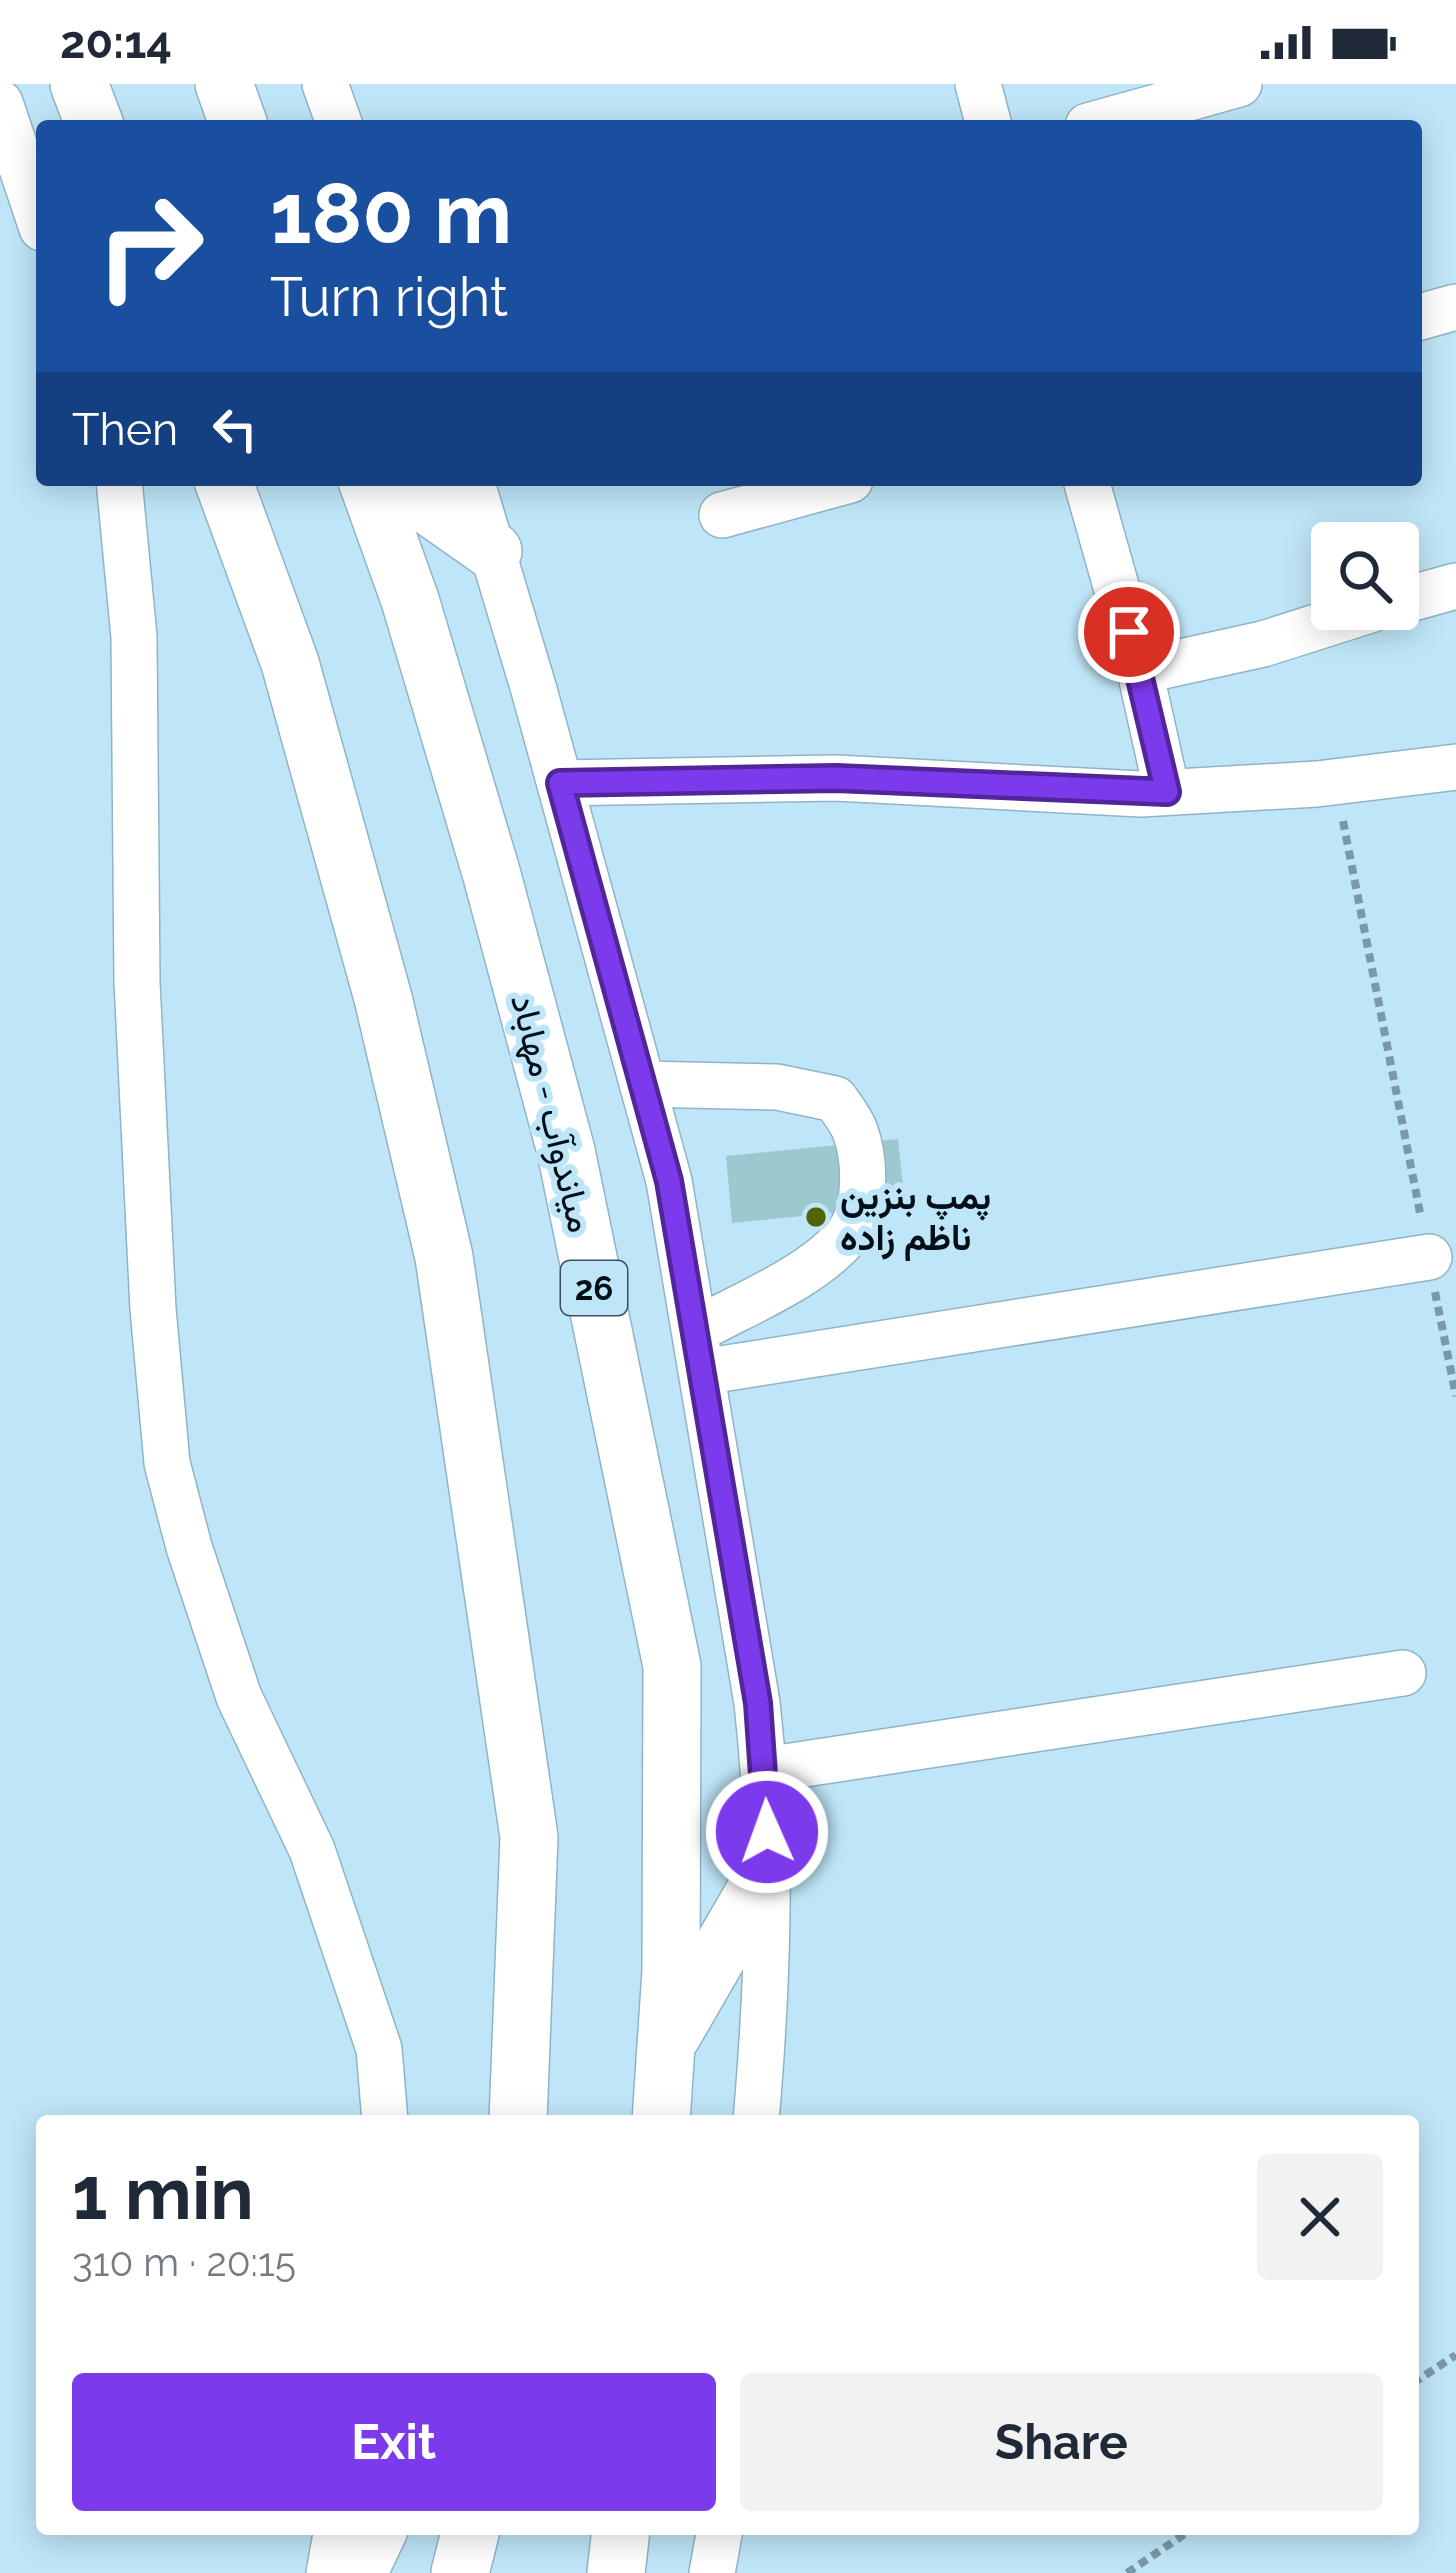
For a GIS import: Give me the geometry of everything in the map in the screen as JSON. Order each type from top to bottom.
[{"type":"main road","points":[[79,84],[92,120]]},
{"type":"main road","points":[[224,84],[237,120]]},
{"type":"main road","points":[[225,486],[290,663],[383,998],[444,1257],[529,1837],[518,2115]]},
{"type":"main road","name":"میاندوآب - مهاباد","points":[[369,486],[410,600],[566,1150],[672,1666],[671,1971],[662,2115]]},
{"type":"main road","points":[[401,486],[493,551]]},
{"type":"main road","points":[[667,2044],[768,1869]]},
{"type":"main road","points":[[358,2573],[376,2535]]},
{"type":"main road","points":[[460,2573],[470,2535]]},
{"type":"main road","points":[[616,2573],[620,2535]]},
{"type":"street","points":[[325,84],[338,120]]},
{"type":"street","points":[[978,84],[987,120]]},
{"type":"street","points":[[1110,120],[1239,84]]},
{"type":"street","points":[[0,104],[36,210]]},
{"type":"street","points":[[1422,316],[1456,307]]},
{"type":"street","points":[[120,486],[134,637],[137,982],[153,1309],[167,1463],[189,1547],[239,1696],[312,1850],[379,2049],[384,2115]]},
{"type":"street","points":[[473,486],[669,1181],[758,1703],[765,1770],[768,1869],[756,2115]]},
{"type":"street","points":[[722,514],[827,486]]},
{"type":"street","points":[[1088,486],[1140,670],[1167,792]]},
{"type":"street","points":[[1419,596],[1456,586]]},
{"type":"street","points":[[1140,670],[1311,629]]},
{"type":"street","points":[[560,783],[836,778],[1167,792],[1335,782],[1456,767]]},
{"type":"street","points":[[643,1084],[777,1088],[835,1099],[855,1129],[862,1167],[859,1213],[846,1237],[698,1352]]},
{"type":"street","points":[[698,1352],[1429,1257]]},
{"type":"street","points":[[765,1770],[1403,1673]]},
{"type":"street","points":[[328,2573],[336,2535]]},
{"type":"street","points":[[712,2573],[719,2535]]},
{"type":"path","points":[[1335,782],[1456,1396]]},
{"type":"path","points":[[1419,2379],[1456,2355]]},
{"type":"path","points":[[1127,2573],[1183,2535]]},
{"type":"building","points":[[898,1139],[905,1206],[732,1223],[726,1156]]},
{"type":"place","name":"پمپ بنزین ناظم زاده","points":[[816,1217]]},
{"type":"route","points":[[767,1832],[758,1703],[669,1181],[560,783],[836,778],[1167,792],[1129,632]]}]
